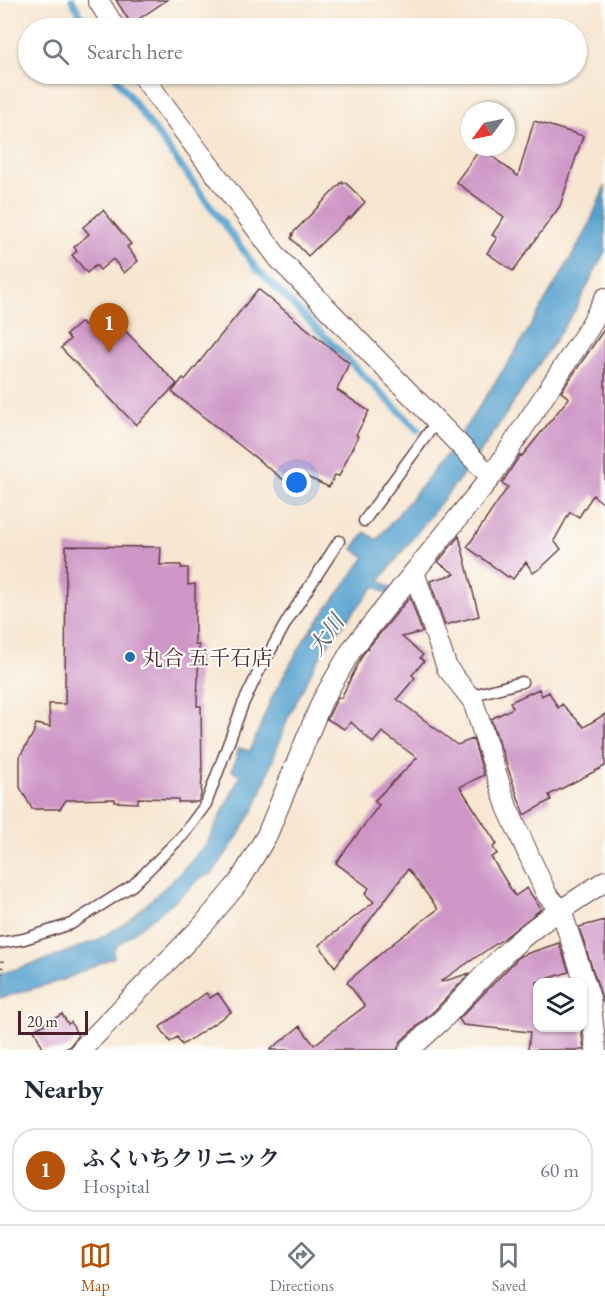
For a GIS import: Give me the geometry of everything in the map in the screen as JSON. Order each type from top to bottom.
[{"type":"street","points":[[98,0],[109,18]]},
{"type":"street","points":[[148,84],[279,259],[484,470]]},
{"type":"street","points":[[81,1050],[203,925],[239,882],[267,835],[322,701],[352,649],[414,572],[484,470],[603,309]]},
{"type":"street","points":[[414,572],[423,592],[447,668],[470,696],[484,731],[507,807],[543,888],[561,910],[599,1024],[596,1050]]},
{"type":"street","points":[[409,1050],[442,1020],[505,952],[530,930],[605,881]]},
{"type":"lane","points":[[364,521],[436,421]]},
{"type":"lane","points":[[1,949],[71,924],[133,885],[183,835],[206,804],[243,704],[258,673],[287,621],[339,541]]},
{"type":"lane","points":[[470,696],[522,682]]},
{"type":"path","points":[[0,986],[1,949]]},
{"type":"water","name":"大川","points":[[605,186],[605,251],[575,310],[482,450],[380,580],[392,589],[387,594],[375,586],[333,637],[315,665],[288,718],[256,806],[212,874],[202,877],[119,944],[114,950],[114,957],[63,980],[0,998],[0,974],[97,940],[126,923],[176,877],[207,843],[240,776],[232,771],[239,748],[250,751],[272,697],[305,638],[365,557],[353,549],[365,532],[377,540],[449,452],[514,354],[586,232]]},
{"type":"building","points":[[116,0],[167,0],[140,18],[127,18]]},
{"type":"building","points":[[534,121],[583,136],[560,206],[513,271],[487,253],[497,238],[492,235],[504,217],[456,182],[475,156],[492,156],[518,176]]},
{"type":"building","points":[[342,182],[343,184],[345,182],[365,202],[350,219],[349,217],[308,256],[291,238],[292,234]]},
{"type":"building","points":[[103,210],[131,244],[127,247],[138,261],[124,273],[113,259],[100,270],[96,265],[87,273],[72,255],[77,251],[74,247],[89,234],[83,227]]},
{"type":"building","points":[[258,289],[349,363],[337,390],[369,411],[339,476],[335,475],[329,487],[300,474],[294,488],[172,392],[183,378],[185,380]]},
{"type":"building","points":[[103,308],[177,384],[136,425],[61,348],[70,339],[66,335],[81,322],[84,326]]},
{"type":"building","points":[[605,328],[605,505],[593,495],[579,517],[570,512],[554,541],[561,549],[533,573],[526,562],[513,579],[467,547],[508,487],[502,483],[520,455],[522,456],[569,398],[561,392]]},
{"type":"building","points":[[459,536],[479,616],[445,625],[430,581],[455,574],[438,562]]},
{"type":"building","points":[[66,546],[161,547],[160,565],[181,565],[181,568],[188,568],[188,585],[195,584],[195,645],[199,645],[197,706],[201,706],[202,776],[201,795],[198,802],[138,798],[138,803],[115,802],[115,799],[66,800],[60,809],[32,809],[20,787],[20,756],[36,724],[50,727],[49,704],[65,704]]},
{"type":"building","points":[[410,597],[422,632],[402,637],[423,655],[420,658],[424,661],[412,675],[415,678],[397,699],[457,745],[473,739],[484,775],[460,787],[497,844],[493,847],[497,854],[491,857],[515,896],[527,888],[541,909],[503,939],[441,981],[470,973],[401,1041],[397,1050],[270,1050],[300,1026],[314,1045],[365,1006],[347,982],[438,909],[408,869],[335,967],[319,945],[374,902],[365,894],[369,888],[336,863],[379,805],[374,801],[417,758],[382,732],[373,743],[351,722],[344,729],[327,719],[338,697],[341,698],[363,654]]},
{"type":"building","points":[[539,689],[542,696],[549,692],[558,708],[562,704],[584,727],[605,714],[605,766],[549,795],[551,800],[524,815],[491,719],[513,708],[510,702]]},
{"type":"building","points":[[605,920],[605,1002],[603,1002],[579,927]]},
{"type":"building","points":[[559,943],[569,972],[550,978],[533,978],[533,1032],[582,1032],[584,1050],[528,1050],[530,1032],[463,1025],[459,1019],[520,956]]},
{"type":"building","points":[[206,993],[210,998],[218,993],[231,1012],[182,1045],[177,1037],[170,1042],[160,1027]]},
{"type":"building","points":[[62,1014],[68,1024],[71,1022],[78,1036],[64,1050],[44,1050],[34,1030]]},
{"type":"waterway","points":[[72,0],[82,18]]},
{"type":"waterway","points":[[120,84],[257,269],[418,430]]},
{"type":"place","name":"ふくいちクリニック","points":[[109,353]]},
{"type":"place","name":"丸合 五千石店","points":[[130,657]]}]
